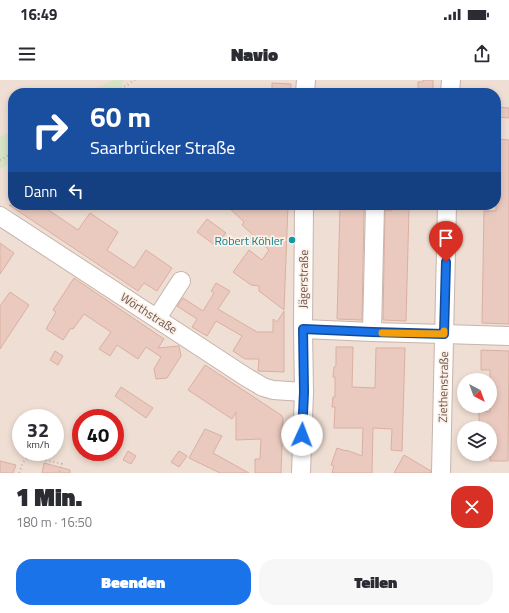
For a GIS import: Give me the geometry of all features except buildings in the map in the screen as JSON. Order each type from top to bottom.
[{"type":"street","name":"Jägerstraße","points":[[301,473],[304,392],[304,210]]},
{"type":"street","points":[[372,332],[375,210]]},
{"type":"street","name":"Ziethenstraße","points":[[441,473],[447,210]]},
{"type":"street","name":"Wörthstraße","points":[[0,216],[263,387],[273,390],[304,392]]},
{"type":"street","points":[[157,318],[181,281]]},
{"type":"street","points":[[303,329],[509,336]]},
{"type":"path","points":[[122,88],[135,80]]},
{"type":"path","points":[[20,473],[23,462],[32,457],[62,464],[60,473]]},
{"type":"shaded area","points":[[0,80],[509,80],[509,473],[0,473]]},
{"type":"green space","points":[[113,80],[124,80],[121,88],[97,88]]},
{"type":"green space","points":[[8,133],[8,165],[0,169],[0,137]]},
{"type":"slow traffic","points":[[382,333],[444,334],[444,331]]},
{"type":"place","name":"Robert Köhler","points":[[292,240]]},
{"type":"route","points":[[302,435],[304,392],[303,329],[444,334],[446,262]]}]
